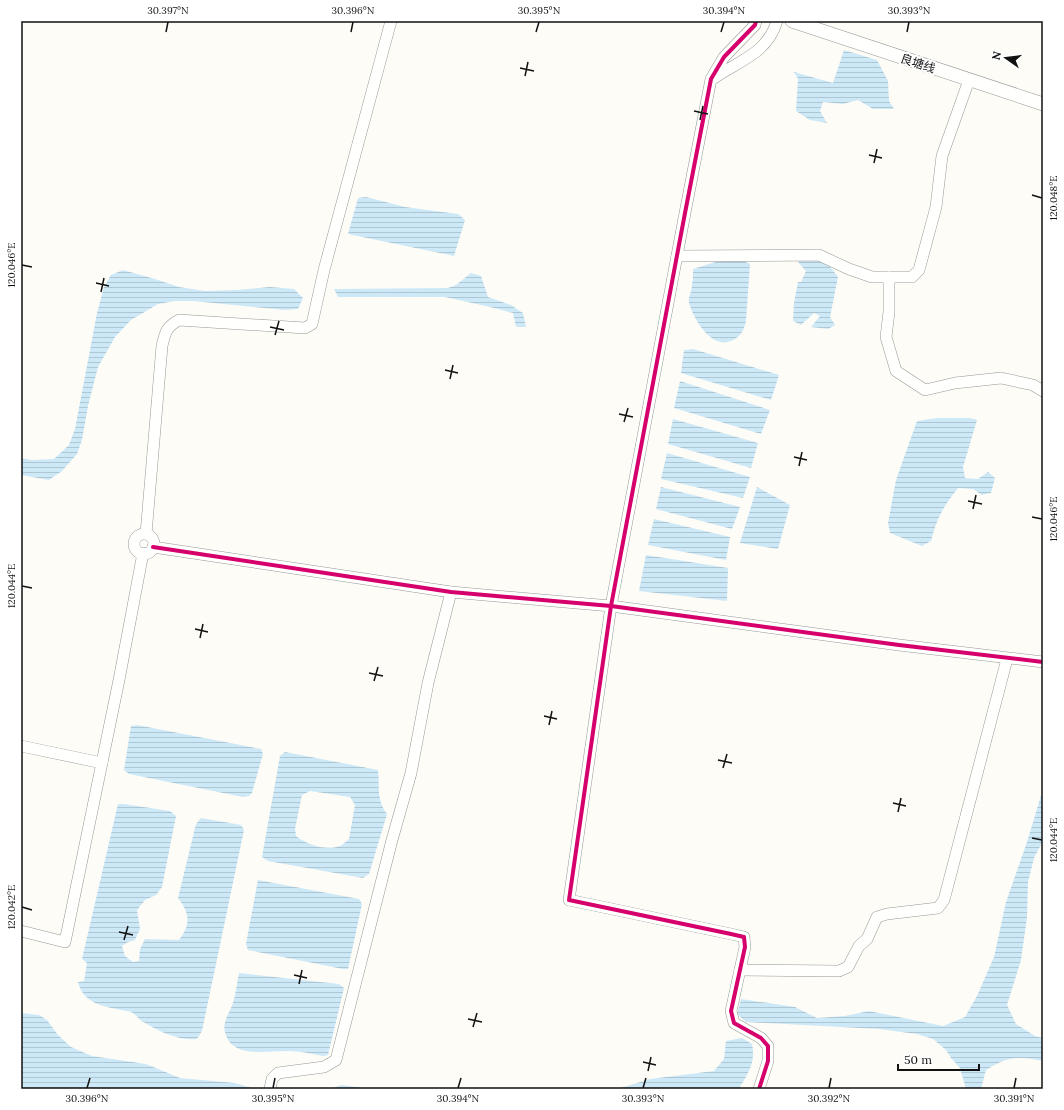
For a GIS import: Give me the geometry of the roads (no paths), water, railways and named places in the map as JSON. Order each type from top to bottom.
[{"type":"street","points":[[146,534],[162,346],[166,332],[170,324],[179,320],[305,328],[312,324],[324,270],[391,21]]},
{"type":"street","points":[[756,21],[755,25],[724,57],[712,79],[611,606],[569,900],[744,938],[745,948],[731,1011],[734,1023],[760,1038],[768,1046],[768,1061],[760,1089]]},
{"type":"street","points":[[712,79],[729,67],[751,55],[765,44],[773,32],[777,21]]},
{"type":"street","name":"良塘线","points":[[792,21],[1043,104]]},
{"type":"street","points":[[678,256],[819,255],[849,270],[872,277],[912,277],[919,270],[936,207],[942,156],[969,80]]},
{"type":"street","points":[[889,277],[889,312],[886,337],[896,371],[925,390],[955,383],[1001,378],[1033,385],[1043,391]]},
{"type":"street","points":[[146,534],[153,538],[154,544],[149,552],[143,553],[137,550],[135,541],[139,536],[146,534]]},
{"type":"street","points":[[153,547],[451,592],[611,606],[1008,659],[1043,662]]},
{"type":"street","points":[[21,931],[65,942],[119,680],[143,553]]},
{"type":"street","points":[[270,1087],[274,1075],[278,1073],[324,1067],[336,1060],[390,848],[411,773],[428,683],[451,592]]},
{"type":"street","points":[[740,970],[839,971],[848,967],[859,946],[866,939],[877,917],[887,914],[938,908],[944,900],[1008,659]]},
{"type":"street","points":[[21,746],[102,763]]},
{"type":"water","points":[[844,50],[877,60],[888,81],[889,101],[894,109],[873,109],[858,100],[843,104],[823,102],[820,111],[827,123],[810,120],[796,111],[798,79],[794,72],[833,83]]},
{"type":"water","points":[[366,197],[405,207],[458,214],[465,220],[454,256],[348,234],[358,198]]},
{"type":"water","points":[[725,259],[742,260],[750,264],[746,321],[742,332],[738,337],[725,342],[711,338],[705,332],[695,318],[689,301],[693,279],[693,269]]},
{"type":"water","points":[[804,259],[821,261],[828,265],[838,277],[830,317],[835,325],[828,329],[811,327],[820,316],[814,313],[801,325],[793,321],[794,303],[798,282],[801,282],[806,271],[798,262]]},
{"type":"water","points":[[123,270],[179,287],[205,291],[270,287],[294,289],[303,298],[298,309],[285,310],[193,301],[175,301],[158,304],[131,320],[115,337],[98,367],[88,406],[82,440],[77,454],[62,471],[49,480],[21,475],[21,458],[32,460],[54,459],[69,445],[75,429],[97,313],[104,287],[111,275]]},
{"type":"water","points":[[471,273],[481,276],[488,297],[511,305],[523,313],[526,327],[516,327],[513,313],[445,297],[338,297],[334,289],[448,288],[456,285]]},
{"type":"water","points":[[693,349],[779,375],[771,400],[681,373],[684,350]]},
{"type":"water","points":[[680,381],[770,410],[761,434],[674,408]]},
{"type":"water","points":[[937,418],[970,418],[977,420],[963,467],[965,478],[978,479],[988,472],[995,478],[991,493],[982,495],[973,489],[958,488],[941,513],[931,541],[922,546],[890,533],[888,523],[896,480],[917,421]]},
{"type":"water","points":[[673,419],[758,443],[751,468],[668,444]]},
{"type":"water","points":[[667,453],[750,477],[743,498],[661,479]]},
{"type":"water","points":[[661,487],[740,507],[732,529],[656,509]]},
{"type":"water","points":[[757,487],[790,505],[778,549],[740,543]]},
{"type":"water","points":[[654,519],[730,537],[726,560],[648,545]]},
{"type":"water","points":[[646,555],[728,568],[727,601],[639,591]]},
{"type":"water","points":[[137,725],[261,749],[263,754],[252,793],[249,796],[243,797],[129,774],[124,770],[131,726]]},
{"type":"water","points":[[285,752],[378,770],[381,803],[387,814],[369,874],[363,878],[268,861],[262,857],[280,756]],"holes":[[[310,791],[350,797],[355,805],[349,839],[342,845],[324,848],[312,845],[296,836],[295,829],[302,795]]]},
{"type":"water","points":[[1043,789],[1043,841],[1034,858],[1028,882],[1027,917],[1021,960],[1007,1005],[1016,1024],[1035,1036],[1043,1038],[1043,1061],[1027,1058],[1013,1058],[1001,1062],[986,1070],[981,1089],[966,1089],[960,1068],[946,1050],[933,1039],[917,1034],[879,1029],[746,1022],[737,1014],[741,999],[795,1007],[817,1018],[845,1016],[869,1011],[943,1026],[965,1017],[977,996],[994,957],[1006,902],[1027,842]]},
{"type":"water","points":[[118,804],[170,811],[176,816],[162,887],[156,895],[145,900],[137,910],[140,929],[135,940],[122,946],[125,956],[133,962],[139,961],[140,949],[145,939],[179,940],[186,929],[188,919],[187,914],[178,898],[196,824],[201,818],[241,825],[244,830],[202,1031],[197,1039],[184,1039],[170,1035],[143,1022],[132,1012],[100,1005],[84,995],[78,982],[84,981],[87,963],[82,959]]},
{"type":"water","points":[[258,880],[359,899],[362,904],[348,969],[248,950],[246,944]]},
{"type":"water","points":[[239,973],[339,984],[344,988],[328,1055],[323,1056],[293,1051],[252,1052],[235,1047],[229,1041],[224,1028],[236,992]]},
{"type":"water","points":[[21,1013],[39,1015],[47,1020],[58,1035],[71,1047],[92,1056],[146,1064],[180,1078],[235,1083],[255,1089],[21,1089]]},
{"type":"water","points":[[742,1038],[752,1044],[753,1057],[750,1068],[739,1089],[617,1089],[650,1079],[714,1071],[724,1059],[726,1041]]},
{"type":"water","points":[[341,1085],[364,1088],[365,1089],[331,1089]]}]
